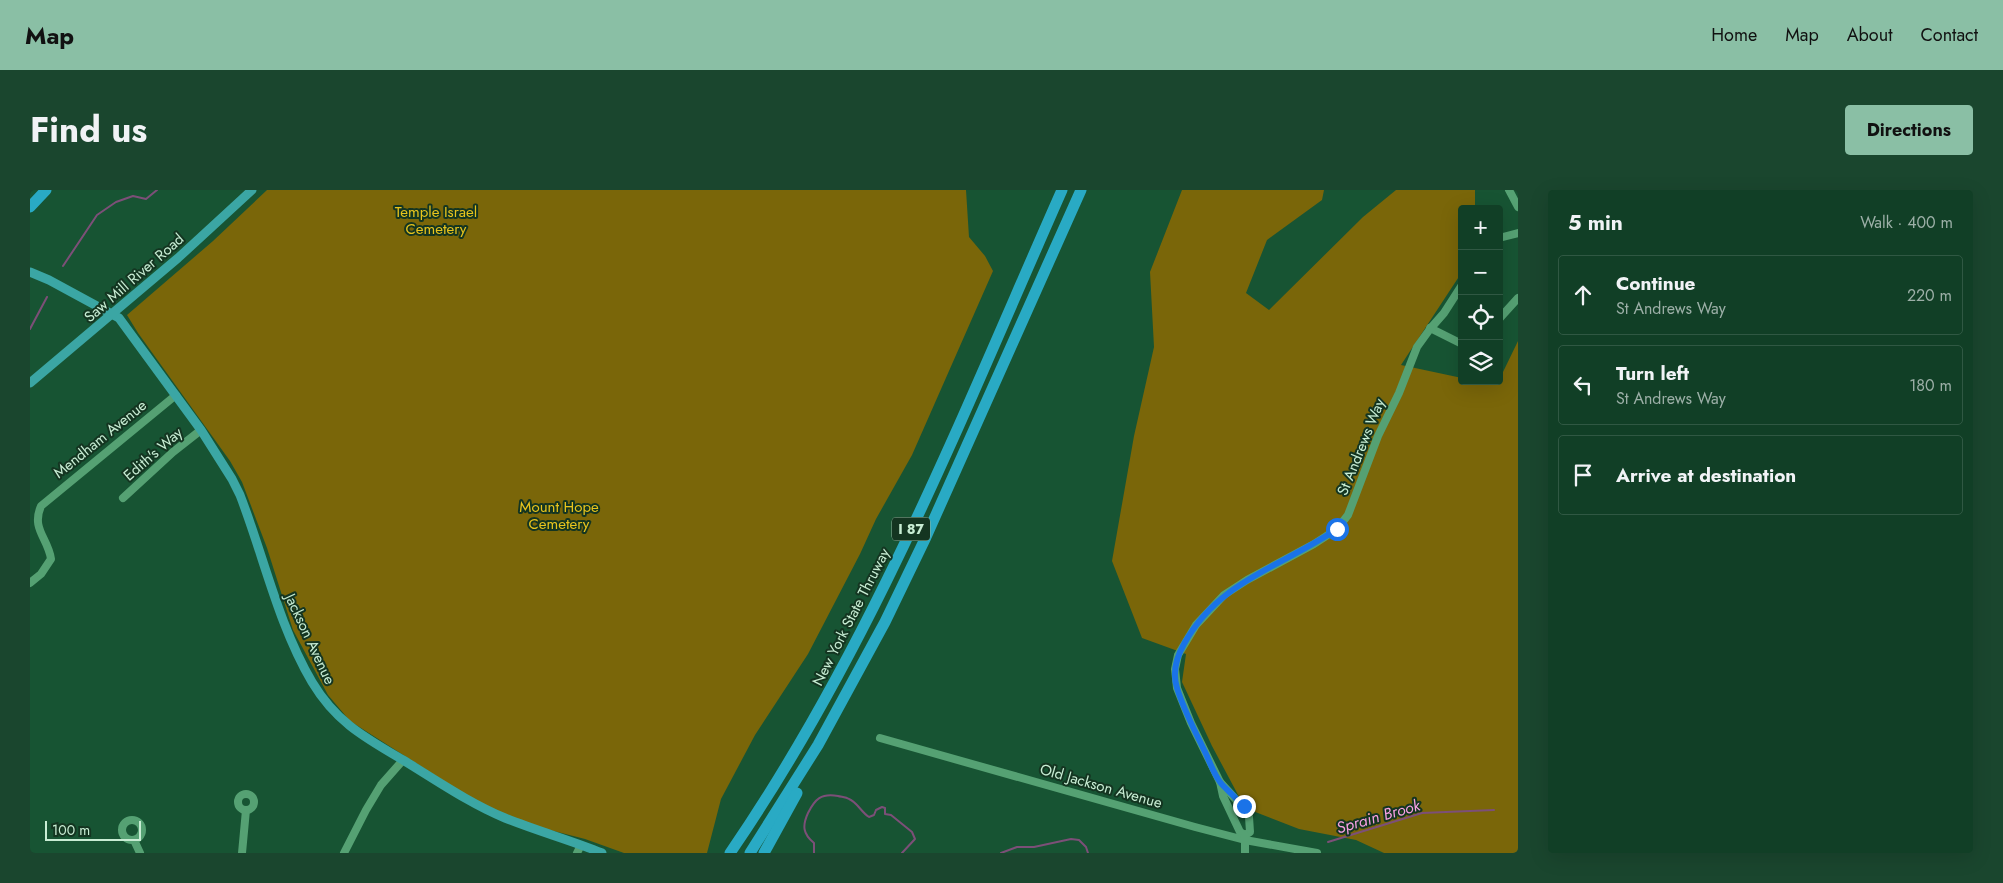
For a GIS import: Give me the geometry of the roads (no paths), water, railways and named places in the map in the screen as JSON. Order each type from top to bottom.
[{"type":"highway","points":[[30,196],[36,190]]},
{"type":"highway","points":[[30,207],[46,190]]},
{"type":"highway","name":"New York State Thruway","points":[[730,853],[799,745],[868,621],[1062,190]]},
{"type":"highway","name":"I 87","points":[[750,853],[830,725],[906,580],[1081,190]]},
{"type":"highway","points":[[764,853],[830,725]]},
{"type":"main road","name":"Saw Mill River Road","points":[[30,382],[113,314],[252,190]]},
{"type":"main road","name":"Jackson Avenue","points":[[30,272],[49,280],[119,318],[201,430],[240,495],[280,615],[311,681],[322,697],[346,724],[488,810],[579,849],[602,853]]},
{"type":"street","points":[[1509,190],[1518,207]]},
{"type":"street","points":[[1503,237],[1518,233]]},
{"type":"street","name":"St Andrews Way","points":[[1247,820],[1249,817],[1244,806],[1220,782],[1191,723],[1177,688],[1175,669],[1178,655],[1196,625],[1224,595],[1247,580],[1314,544],[1337,529],[1348,515],[1378,436],[1399,393],[1418,347],[1458,291]]},
{"type":"street","points":[[1503,315],[1518,298]]},
{"type":"street","points":[[1430,328],[1458,342]]},
{"type":"street","name":"Mendham Avenue","points":[[30,583],[42,574],[51,559],[38,525],[37,516],[41,506],[176,395]]},
{"type":"street","name":"Edith's Way","points":[[123,498],[173,452],[201,430]]},
{"type":"street","name":"Old Jackson Avenue","points":[[880,738],[1245,837],[1317,853]]},
{"type":"street","points":[[344,853],[366,810],[382,785],[403,760]]},
{"type":"street","name":"St Andrews Way","points":[[1220,782],[1230,810],[1240,832],[1245,837]]},
{"type":"street","points":[[1230,810],[1240,804]]},
{"type":"street","points":[[242,853],[246,810]]},
{"type":"street","points":[[1236,823],[1247,820],[1250,832],[1245,837],[1245,853]]},
{"type":"street","points":[[134,840],[140,853]]},
{"type":"waterway","points":[[63,266],[97,215],[116,202],[133,196],[146,199],[157,190]]},
{"type":"waterway","points":[[30,329],[47,297]]},
{"type":"waterway","name":"Sprain Brook","points":[[814,853],[814,843],[806,833],[804,826],[806,818],[816,801],[827,795],[845,797],[852,800],[869,817],[874,815],[876,810],[882,807],[885,808],[885,814],[891,815],[912,832],[915,839],[902,853]]},
{"type":"waterway","name":"Sprain Brook","points":[[1328,842],[1422,813],[1494,810]]},
{"type":"waterway","name":"Sprain Brook","points":[[1001,853],[1017,847],[1034,847],[1071,839],[1079,840],[1086,847],[1088,853]]},
{"type":"park label","name":"Temple Israel Cemetery","points":[[436,220]]},
{"type":"park label","name":"Mount Hope Cemetery","points":[[559,516]]}]
